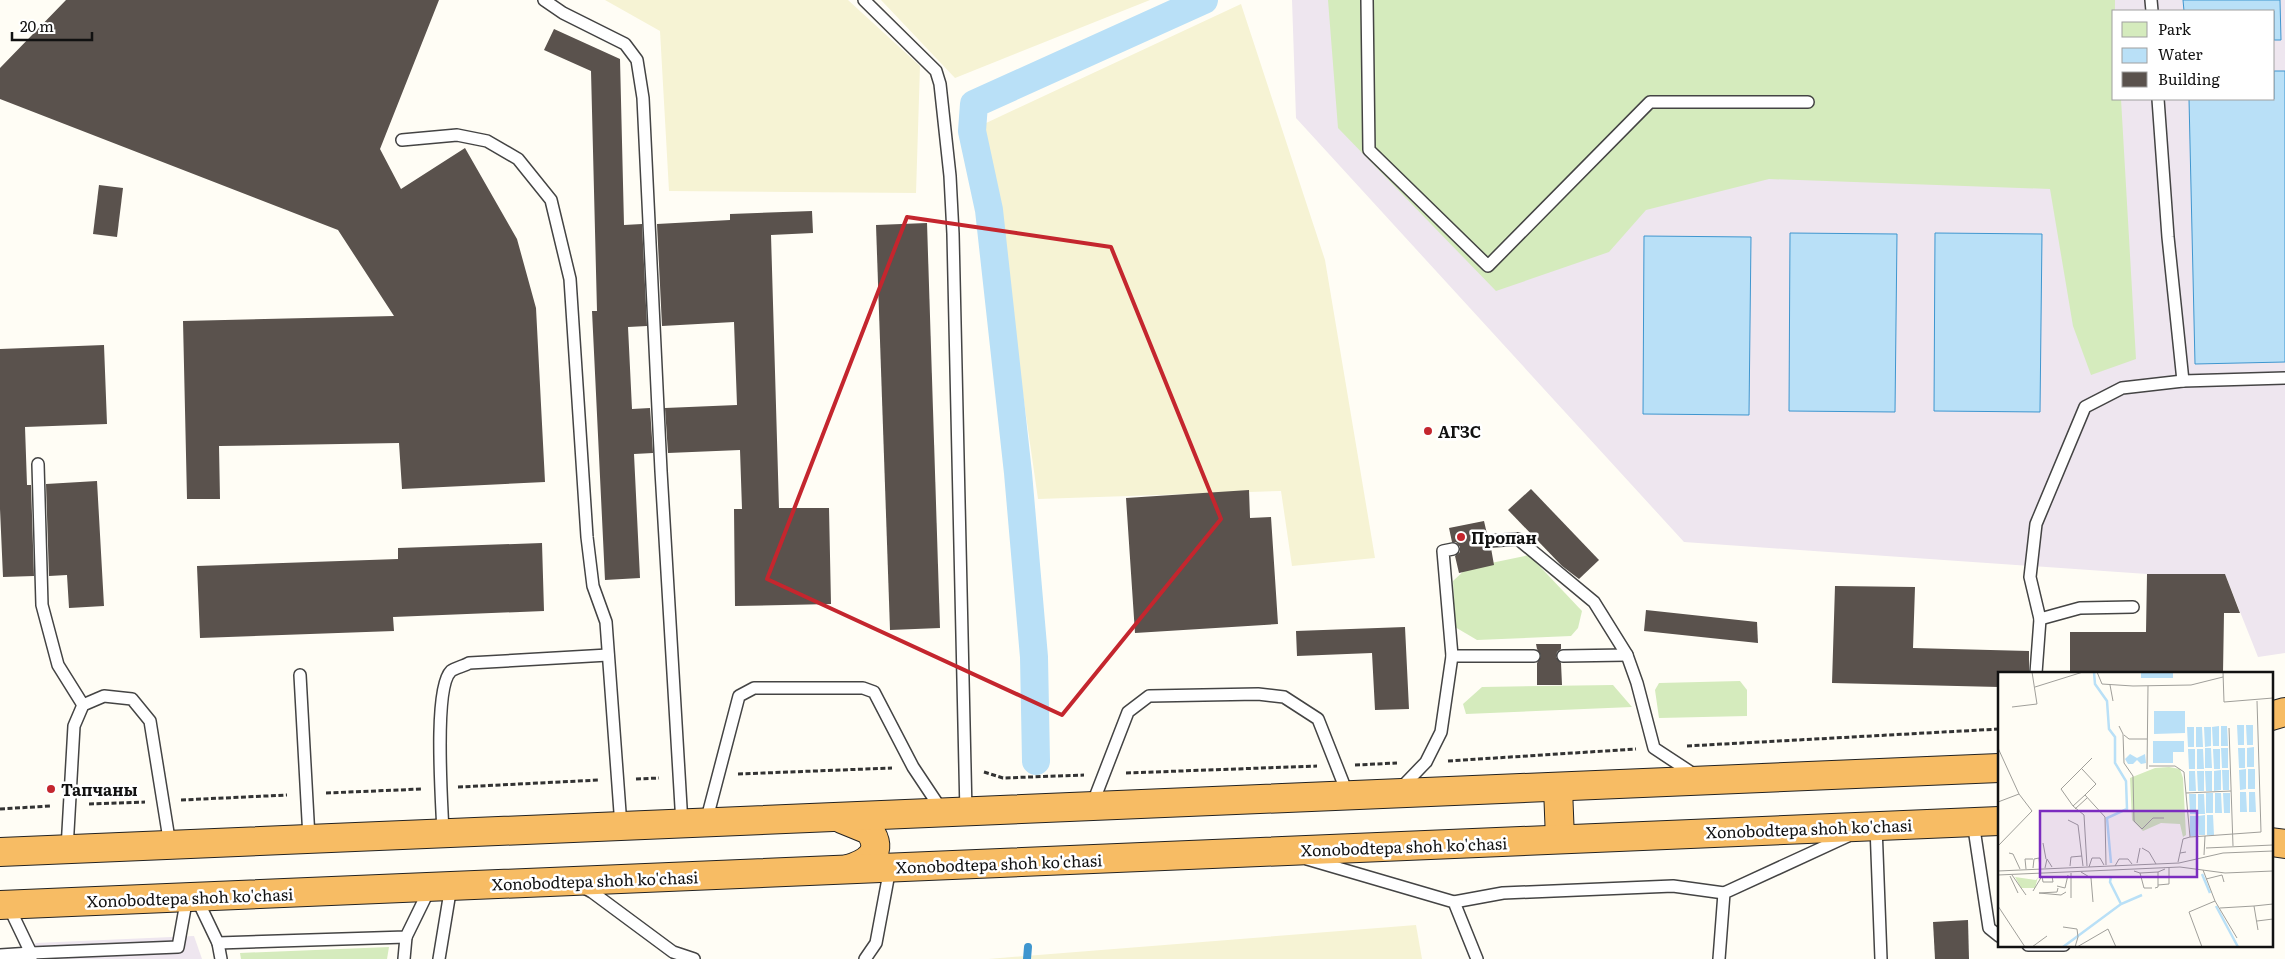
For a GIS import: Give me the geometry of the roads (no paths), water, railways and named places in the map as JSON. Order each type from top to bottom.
[{"type":"highway","points":[[2272,716],[2285,712]]},
{"type":"highway","points":[[0,849],[67,849],[838,818],[1998,768]]},
{"type":"highway","points":[[1558,788],[1560,839]]},
{"type":"highway","points":[[838,818],[869,830],[876,844],[872,855],[864,864],[848,869]]},
{"type":"highway","name":"Xonobodtepa shoh ko'chasi","points":[[4,905],[1986,821]]},
{"type":"highway","points":[[2272,842],[2285,844]]},
{"type":"lane","points":[[544,0],[563,13],[625,44],[637,60],[643,98],[661,471],[680,777],[694,823]]},
{"type":"lane","points":[[864,0],[936,71],[940,84],[950,176],[953,234],[965,765],[955,813]]},
{"type":"lane","points":[[1367,0],[1369,150],[1488,266],[1650,102],[1808,102]]},
{"type":"lane","points":[[2158,100],[2168,237],[2183,381]]},
{"type":"lane","points":[[402,140],[457,135],[487,141],[518,159],[551,200],[570,279],[587,536],[593,586],[606,622],[621,826]]},
{"type":"lane","points":[[2036,672],[2040,619],[2030,577],[2036,524],[2085,407],[2122,388],[2183,381],[2285,378]]},
{"type":"lane","points":[[38,464],[42,605],[58,665],[83,705]]},
{"type":"lane","points":[[1489,541],[1518,539],[1594,602],[1627,655],[1637,683],[1654,748],[1705,781]]},
{"type":"lane","points":[[1395,794],[1426,762],[1442,732],[1452,656],[1443,551],[1453,548]]},
{"type":"lane","points":[[2040,619],[2080,608],[2134,607]]},
{"type":"lane","points":[[442,833],[440,719],[442,689],[451,672],[469,663],[608,655]]},
{"type":"lane","points":[[1563,656],[1627,655]]},
{"type":"lane","points":[[1452,656],[1534,656]]},
{"type":"lane","points":[[300,675],[309,838]]},
{"type":"lane","points":[[694,823],[720,775],[739,696],[754,688],[863,688],[874,692],[913,767],[955,813]]},
{"type":"lane","points":[[1092,807],[1128,712],[1149,696],[1258,694],[1284,697],[1318,719],[1349,796]]},
{"type":"lane","points":[[67,849],[74,726],[83,705],[104,696],[132,699],[150,721],[170,845]]},
{"type":"lane","points":[[1986,821],[1989,928],[1998,935]]},
{"type":"lane","points":[[1279,851],[1454,902],[1503,893],[1673,886],[1724,893],[1873,826],[1881,959]]},
{"type":"lane","points":[[865,959],[876,943],[890,867]]},
{"type":"lane","points":[[570,881],[592,892],[673,952],[694,959]]},
{"type":"lane","points":[[404,959],[406,936],[441,887]]},
{"type":"lane","points":[[439,959],[441,887]]},
{"type":"lane","points":[[1720,959],[1724,893]]},
{"type":"lane","points":[[192,897],[218,943],[221,959]]},
{"type":"lane","points":[[179,959],[178,947],[192,897]]},
{"type":"lane","points":[[1454,902],[1477,959]]},
{"type":"lane","points":[[4,905],[31,956]]},
{"type":"lane","points":[[218,943],[406,936]]},
{"type":"lane","points":[[0,955],[31,956],[178,947]]},
{"type":"water","points":[[2183,0],[2280,0],[2281,40],[2275,40],[2275,10],[2184,10]]},
{"type":"water","points":[[2275,71],[2285,71],[2285,362],[2195,364],[2189,100],[2275,100]]},
{"type":"water","points":[[1790,233],[1897,234],[1895,412],[1789,411]]},
{"type":"water","points":[[1935,233],[2042,234],[2040,412],[1934,411]]},
{"type":"water","points":[[1644,236],[1751,237],[1749,415],[1643,414]]},
{"type":"waterway","points":[[1036,761],[1034,657],[1018,473],[989,210],[972,131],[974,104],[1204,0]]},
{"type":"waterway","points":[[1027,959],[1028,947]]},
{"type":"place","name":"АГЗС","points":[[1428,431]]},
{"type":"place","name":"Пропан","points":[[1461,537]]},
{"type":"place","name":"Тапчаны","points":[[51,789]]}]
